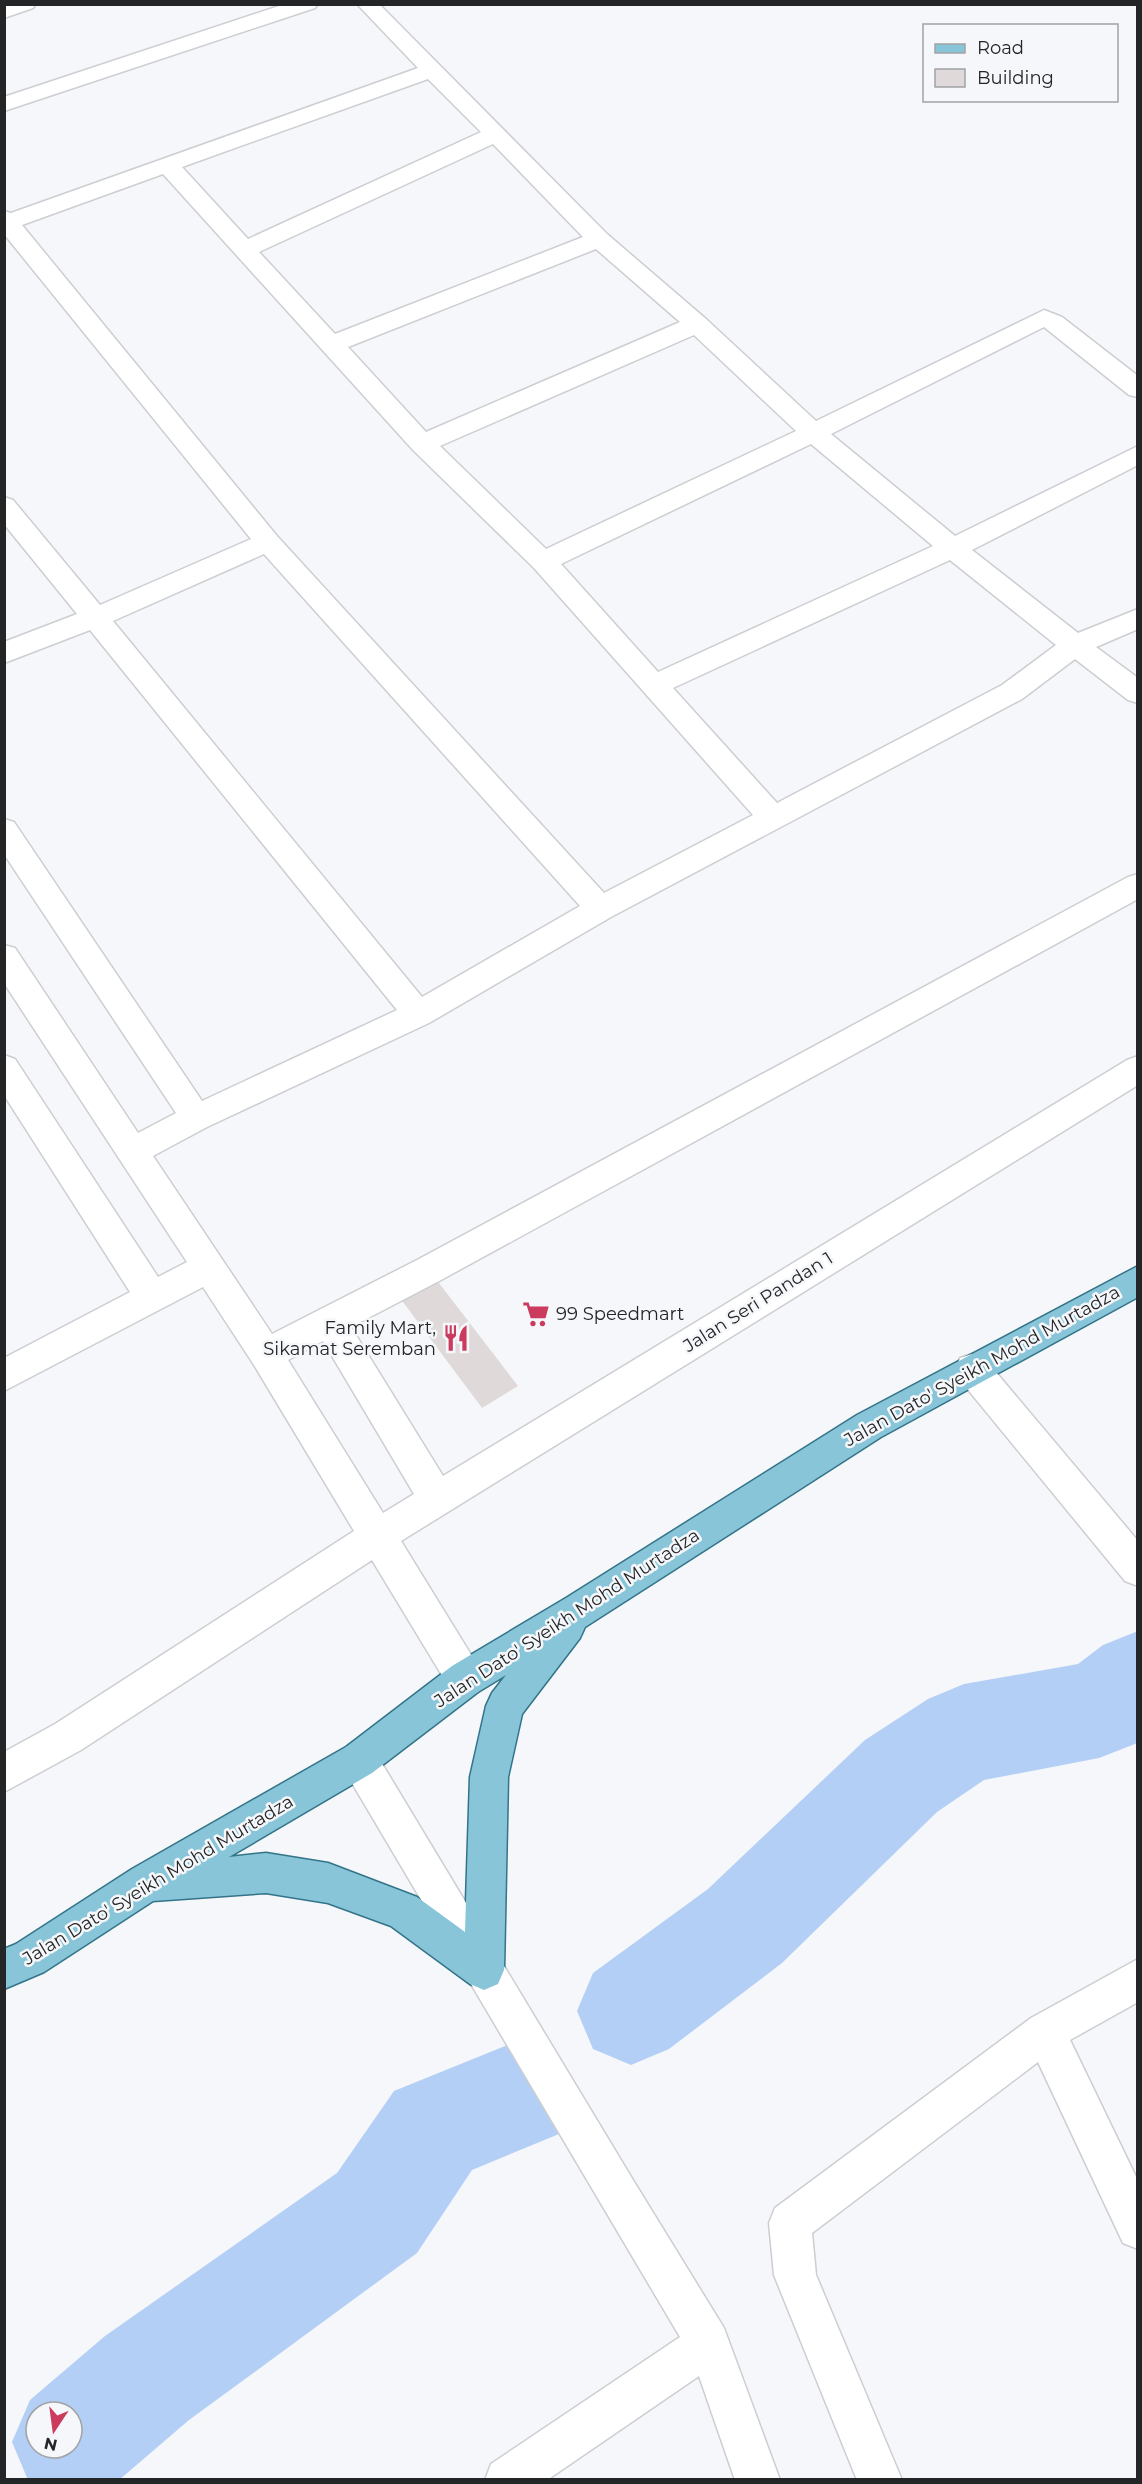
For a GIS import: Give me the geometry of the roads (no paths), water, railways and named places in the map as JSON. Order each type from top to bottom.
[{"type":"main road","name":"Jalan Dato' Syeikh Mohd Murtadza","points":[[4,1970],[30,1959],[146,1883],[359,1760],[465,1679],[579,1610],[869,1426],[1137,1280]]},
{"type":"main road","points":[[484,1970],[489,1777],[505,1706],[579,1610]]},
{"type":"main road","points":[[146,1883],[266,1873],[328,1883],[403,1911],[484,1970]]},
{"type":"street","points":[[4,12],[26,4]]},
{"type":"street","points":[[4,104],[308,4]]},
{"type":"street","points":[[367,4],[599,239],[697,324],[813,433],[953,548],[1137,693]]},
{"type":"street","points":[[432,70],[6,221],[268,542],[600,909]]},
{"type":"street","points":[[243,250],[494,135]]},
{"type":"street","points":[[166,164],[422,444],[543,561],[773,818]]},
{"type":"street","points":[[331,345],[599,239]]},
{"type":"street","points":[[543,561],[813,433],[1044,318],[1053,322],[1137,389]]},
{"type":"street","points":[[422,444],[697,324]]},
{"type":"street","points":[[654,685],[953,548],[1137,454]]},
{"type":"street","points":[[4,506],[418,1014]]},
{"type":"street","points":[[4,653],[95,618],[268,542]]},
{"type":"street","points":[[132,1152],[196,1118],[418,1014],[600,909],[1012,692],[1076,645],[1137,618]]},
{"type":"street","points":[[4,830],[196,1118]]},
{"type":"street","points":[[266,1354],[440,1264],[1137,885]]},
{"type":"street","points":[[4,957],[266,1354],[465,1679]]},
{"type":"street","points":[[4,1068],[152,1297]]},
{"type":"street","name":"Jalan Seri Pandan 1","points":[[4,1773],[68,1737],[378,1535],[1137,1069]]},
{"type":"street","points":[[4,1376],[208,1267]]},
{"type":"street","points":[[329,1320],[437,1499]]},
{"type":"street","points":[[972,1369],[1137,1569]]},
{"type":"street","points":[[359,1760],[710,2343],[758,2480]]},
{"type":"street","points":[[880,2480],[795,2274],[790,2223],[1045,2032],[1137,1978]]},
{"type":"street","points":[[1045,2032],[1137,2228]]},
{"type":"street","points":[[507,2480],[710,2343]]},
{"type":"waterway","points":[[631,2011],[745,1926],[901,1776],[964,1734],[1099,1709],[1138,1679]]},
{"type":"waterway","points":[[84,2432],[147,2378],[377,2213],[433,2130],[520,2095]]},
{"type":"place","name":"99 Speedmart","points":[[536,1314]]},
{"type":"place","name":"Family Mart, Sikamat Seremban","points":[[456,1338]]}]
